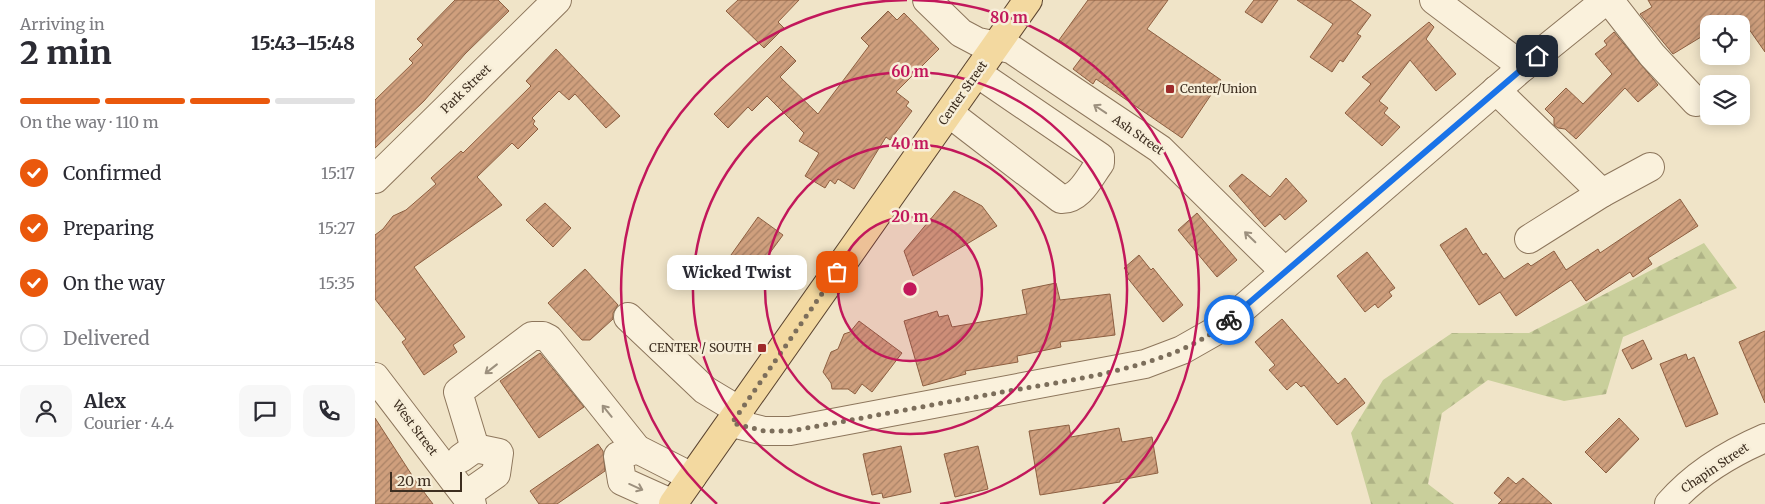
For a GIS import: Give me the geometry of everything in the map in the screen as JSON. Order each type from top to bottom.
[{"type":"main road","name":"Center Street","points":[[673,504],[1028,0]]},
{"type":"street","name":"Ash Street","points":[[927,0],[961,33],[978,42],[1011,49],[1051,74],[1160,149],[1285,271]]},
{"type":"street","points":[[1434,0],[1523,67]]},
{"type":"street","points":[[628,317],[736,417],[764,431],[790,431],[1145,364],[1183,350],[1219,329],[1523,67],[1607,0],[1652,55],[1697,102]]},
{"type":"street","name":"Park Street","points":[[375,179],[547,3]]},
{"type":"street","points":[[949,113],[1061,199],[1067,199],[1077,194],[1100,163],[1100,158],[977,73]]},
{"type":"street","points":[[1496,90],[1602,193]]},
{"type":"street","points":[[1529,239],[1602,193],[1650,167]]},
{"type":"street","points":[[475,448],[458,392],[532,336],[543,336],[549,339],[637,449],[693,477]]},
{"type":"street","name":"West Street","points":[[375,377],[469,500]]},
{"type":"street","name":"Chapin Street","points":[[1669,504],[1683,488],[1743,447],[1765,438]]},
{"type":"street","points":[[446,470],[475,448],[499,453],[496,474],[469,500]]},
{"type":"street","points":[[637,449],[618,456],[622,481],[673,504]]},
{"type":"green space","points":[[1704,243],[1737,288],[1623,337],[1606,394],[1564,401],[1488,380],[1442,413],[1428,484],[1454,504],[1371,504],[1351,433],[1383,380],[1452,333],[1529,333]]},
{"type":"building","points":[[455,0],[498,0],[509,11],[465,54],[424,101],[375,148],[375,100],[413,63],[409,59],[423,45],[417,39]]},
{"type":"building","points":[[738,0],[799,0],[778,22],[784,28],[764,48],[726,11]]},
{"type":"building","points":[[1088,0],[1168,0],[1147,29],[1221,80],[1182,138],[1096,79],[1093,84],[1073,69],[1082,57],[1059,40]]},
{"type":"building","points":[[1254,0],[1278,0],[1262,23],[1245,12]]},
{"type":"building","points":[[1297,0],[1350,0],[1371,15],[1357,34],[1361,36],[1343,62],[1340,60],[1332,72],[1310,57],[1333,24]]},
{"type":"building","points":[[1648,0],[1765,0],[1765,52],[1750,31],[1750,15],[1700,15],[1700,38],[1673,54],[1640,14],[1652,7]]},
{"type":"building","points":[[888,11],[897,20],[904,13],[939,49],[896,92],[909,102],[906,106],[912,111],[890,140],[886,137],[854,189],[838,179],[835,184],[830,180],[825,188],[805,176],[819,153],[799,141],[804,133],[767,96],[752,111],[748,107],[728,128],[714,114],[781,46],[796,61],[780,77],[818,114],[869,46],[861,38]]},
{"type":"building","points":[[1429,22],[1434,27],[1426,39],[1456,74],[1436,91],[1410,60],[1379,101],[1388,108],[1384,113],[1400,127],[1382,146],[1345,113],[1371,84],[1362,77]]},
{"type":"building","points":[[1614,32],[1658,85],[1638,102],[1625,88],[1576,139],[1565,129],[1554,125],[1554,118],[1545,109],[1566,88],[1583,104],[1612,74],[1595,54],[1607,45],[1604,41]]},
{"type":"building","points":[[556,49],[620,116],[606,128],[575,94],[569,100],[559,91],[532,118],[535,121],[533,124],[538,129],[518,149],[512,143],[477,177],[502,205],[414,267],[465,337],[453,345],[457,352],[424,375],[402,342],[406,339],[375,299],[375,235],[383,229],[393,216],[406,210],[436,184],[431,178],[461,151],[463,153],[531,86],[526,81]]},
{"type":"building","points":[[1242,174],[1270,197],[1286,178],[1307,201],[1285,220],[1280,214],[1265,227],[1229,186]]},
{"type":"building","points":[[954,191],[982,206],[997,226],[913,276],[904,251]]},
{"type":"building","points":[[1680,199],[1698,226],[1648,258],[1652,264],[1633,277],[1630,272],[1586,301],[1571,280],[1516,316],[1500,292],[1479,305],[1440,245],[1466,228],[1483,255],[1486,253],[1504,279],[1528,263],[1531,266],[1554,251],[1566,270],[1598,249],[1600,253]]},
{"type":"building","points":[[545,203],[571,228],[553,247],[526,220]]},
{"type":"building","points":[[1197,213],[1237,260],[1217,277],[1178,230]]},
{"type":"building","points":[[758,217],[783,235],[750,280],[726,262]]},
{"type":"building","points":[[1367,252],[1395,288],[1389,292],[1392,296],[1378,308],[1375,304],[1365,312],[1337,276]]},
{"type":"building","points":[[1139,255],[1151,270],[1153,268],[1183,305],[1163,322],[1126,276],[1129,274],[1124,268]]},
{"type":"building","points":[[585,269],[618,305],[613,313],[613,319],[590,340],[582,340],[548,303]]},
{"type":"building","points":[[1056,283],[1060,300],[1110,294],[1115,335],[1060,342],[1061,347],[1017,356],[1018,362],[965,371],[966,374],[923,386],[904,321],[937,311],[939,317],[948,315],[952,327],[1027,314],[1022,290]]},
{"type":"building","points":[[1282,319],[1338,384],[1345,378],[1365,403],[1337,425],[1304,385],[1301,387],[1296,382],[1287,390],[1269,370],[1275,365],[1255,342]]},
{"type":"building","points":[[859,321],[902,353],[872,392],[862,384],[855,394],[848,389],[832,389],[831,383],[823,372],[831,352],[838,349],[844,334],[850,332]]},
{"type":"building","points":[[1765,331],[1765,403],[1739,342]]},
{"type":"building","points":[[1643,340],[1652,359],[1632,369],[1622,350]]},
{"type":"building","points":[[540,353],[584,407],[539,438],[500,381]]},
{"type":"building","points":[[1686,354],[1688,360],[1694,357],[1718,414],[1686,427],[1660,364]]},
{"type":"building","points":[[375,418],[417,483],[433,504],[375,504]]},
{"type":"building","points":[[1619,418],[1639,439],[1606,473],[1585,452]]},
{"type":"building","points":[[1069,425],[1071,437],[1119,428],[1122,442],[1152,437],[1158,473],[1120,480],[1120,482],[1040,495],[1029,431]]},
{"type":"building","points":[[598,444],[603,451],[605,471],[557,504],[539,504],[530,491]]},
{"type":"building","points":[[901,446],[911,492],[883,498],[882,493],[872,495],[863,454]]},
{"type":"building","points":[[978,446],[988,489],[955,497],[944,454]]},
{"type":"building","points":[[1508,477],[1516,484],[1523,478],[1552,504],[1498,504],[1502,500],[1494,493]]},
{"type":"way so far","points":[[837,272],[732,423],[764,431],[790,431],[1037,386],[1145,364],[1183,350],[1219,329],[1229,320]]},
{"type":"place","name":"Center/Union","points":[[1170,89]]},
{"type":"place","name":"Wicked Twist","points":[[837,272]]},
{"type":"place","name":"CENTER / SOUTH","points":[[762,348]]},
{"type":"route","points":[[1229,320],[1537,56]]}]
